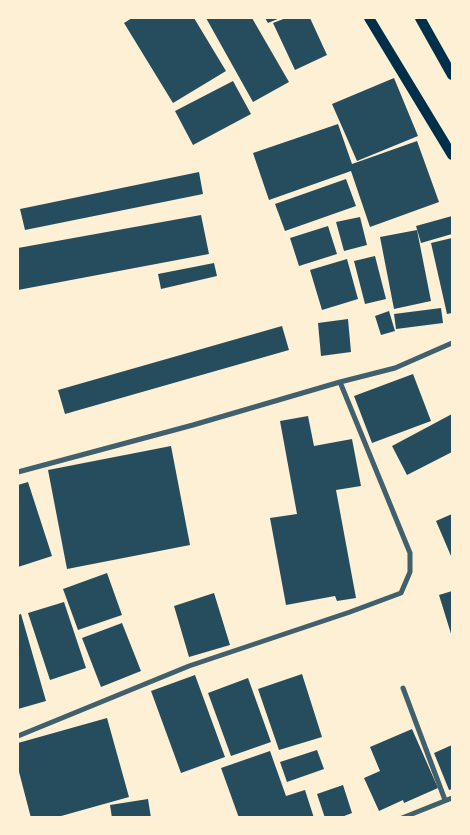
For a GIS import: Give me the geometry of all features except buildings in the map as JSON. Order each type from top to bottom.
[{"type":"main road","points":[[369,18],[452,155]]},
{"type":"main road","points":[[420,18],[452,75]]},
{"type":"street","points":[[18,472],[395,368],[452,343]]},
{"type":"street","points":[[18,736],[189,666],[401,593],[410,572],[410,553],[340,382]]},
{"type":"street","points":[[403,688],[445,800]]},
{"type":"street","points":[[402,818],[452,798]]}]
